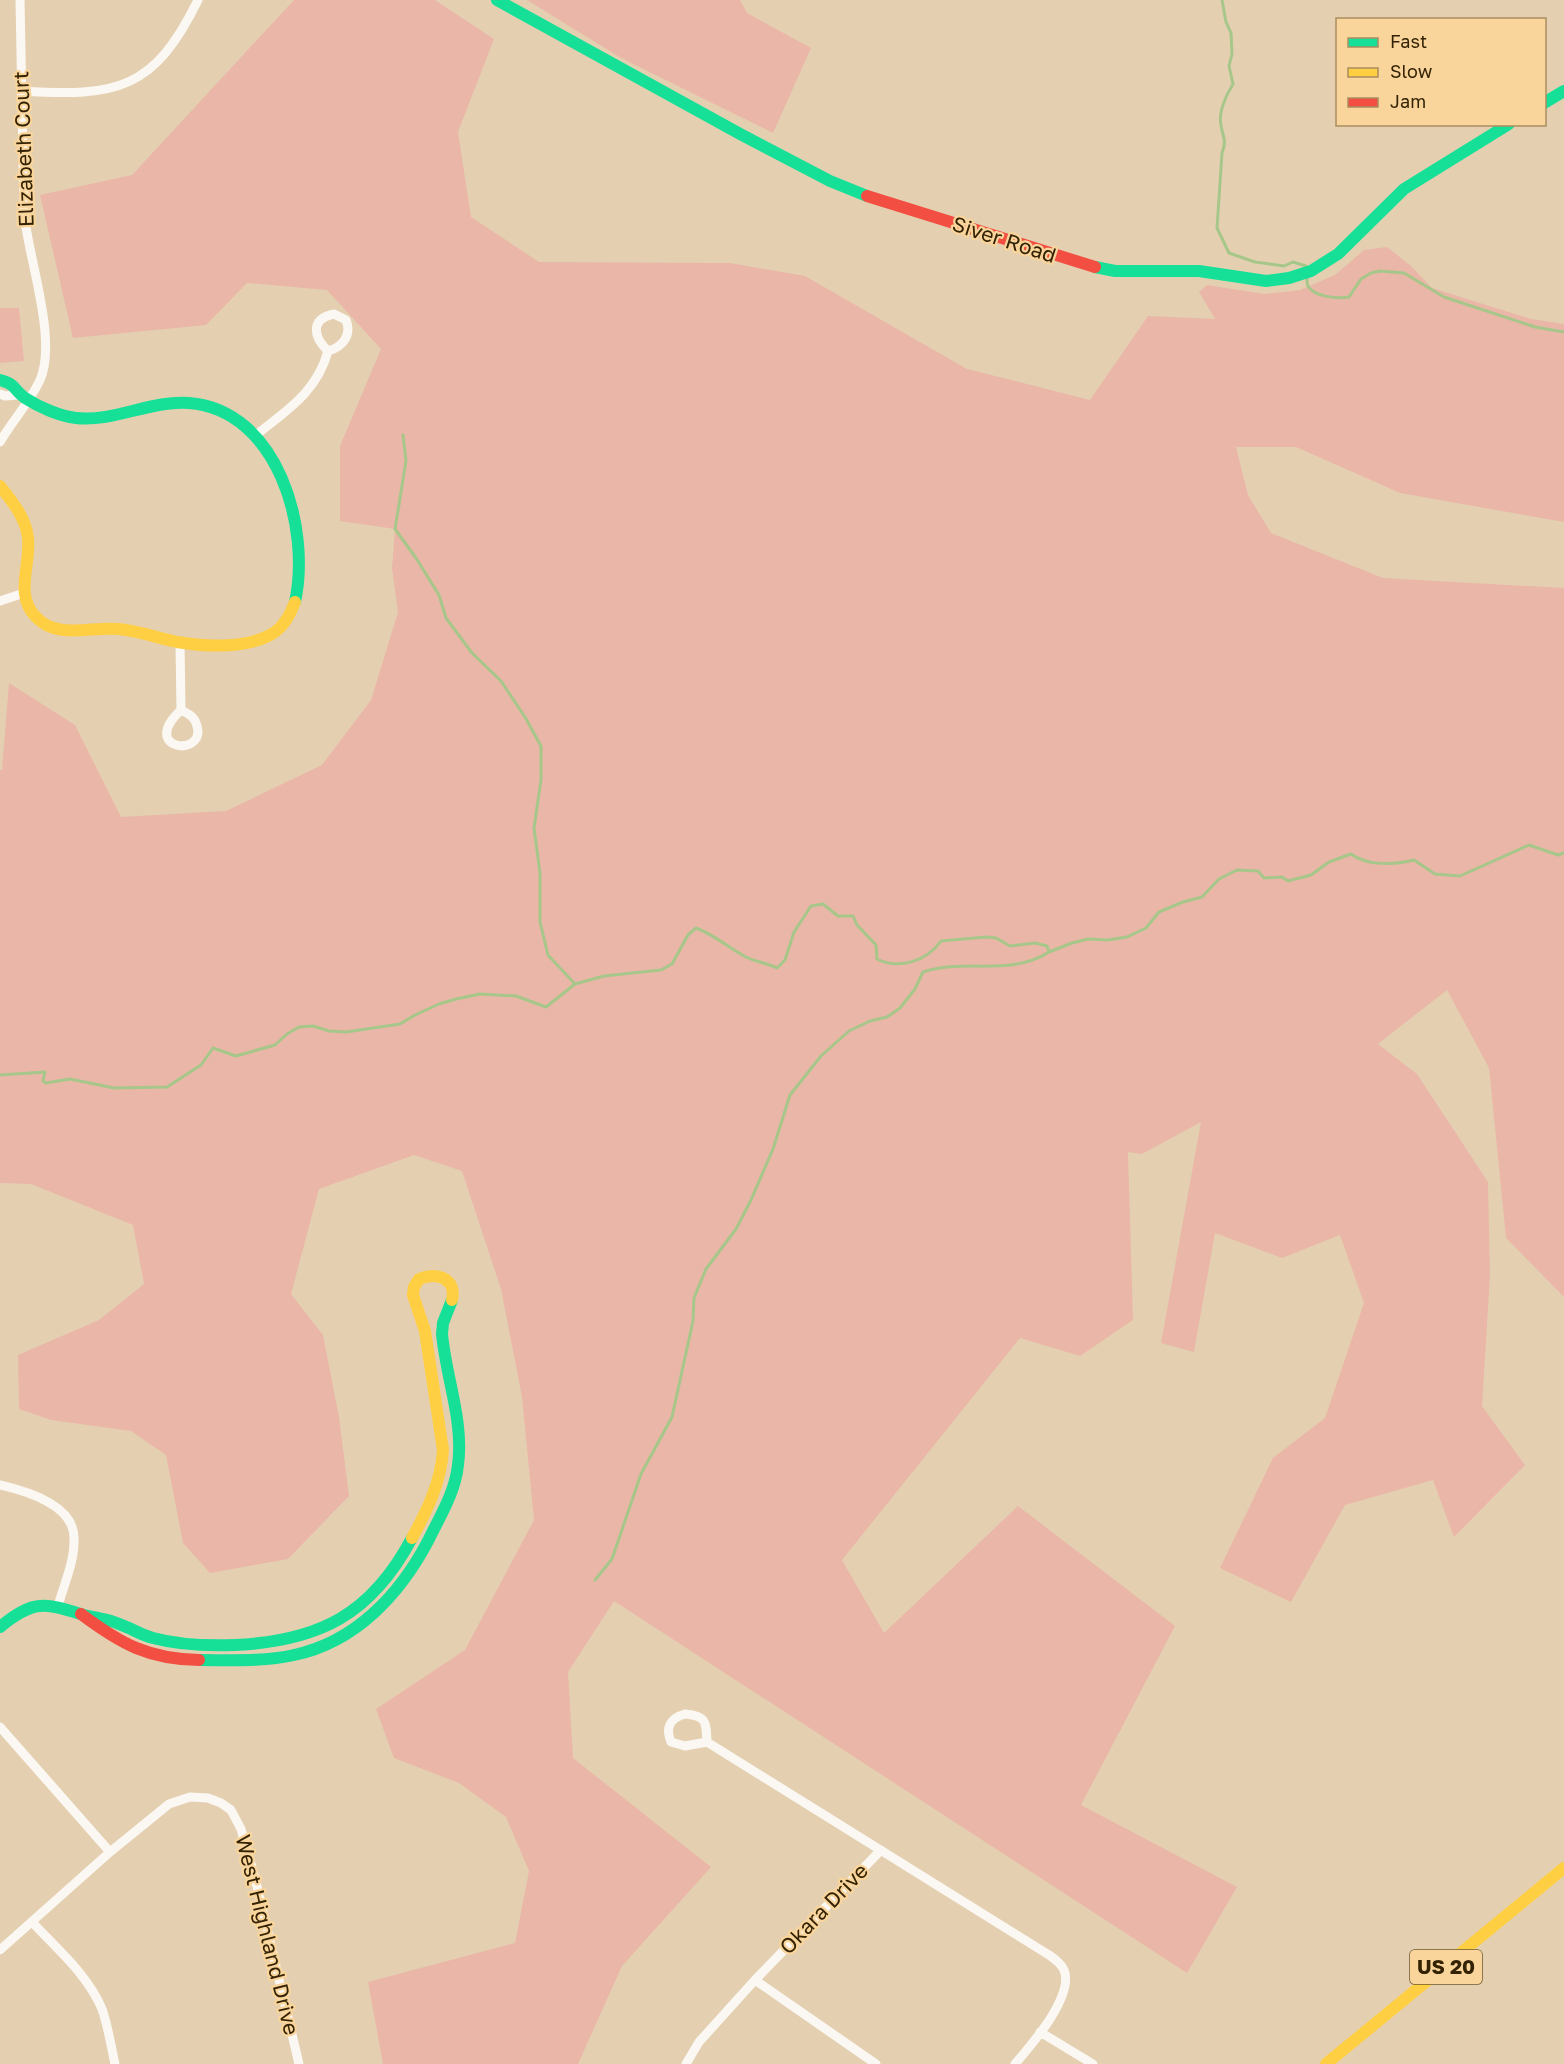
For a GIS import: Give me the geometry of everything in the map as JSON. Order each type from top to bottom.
[{"type":"street","name":"Elizabeth Court","points":[[0,442],[23,397],[40,380],[45,355],[38,284],[25,231],[20,0]]},
{"type":"street","points":[[22,91],[79,93],[104,90],[131,81],[149,69],[169,50],[183,31],[198,0]]},
{"type":"street","name":"Siver Road","points":[[497,0],[830,181],[874,198],[1073,262],[1115,271],[1199,271],[1266,281],[1288,278],[1311,271],[1338,254],[1404,189],[1506,126]]},
{"type":"street","points":[[1546,102],[1564,91]]},
{"type":"street","points":[[256,435],[308,392],[325,363],[328,351]]},
{"type":"street","points":[[0,380],[12,383],[23,397]]},
{"type":"street","points":[[0,394],[23,397],[66,416],[81,418],[105,418],[168,402],[208,405],[245,425],[256,435],[287,492],[296,520],[300,579],[294,610],[276,632],[247,642],[222,644],[180,643],[113,628],[62,631],[53,629],[37,619],[30,611],[24,593],[27,536],[20,513],[0,486]]},
{"type":"street","points":[[0,601],[24,593]]},
{"type":"street","points":[[180,643],[181,710]]},
{"type":"street","points":[[0,1627],[22,1611],[42,1606],[58,1606],[114,1621],[148,1637],[181,1644],[264,1643],[308,1635],[327,1628],[364,1602],[387,1578],[416,1533],[439,1480],[443,1451],[440,1424],[424,1325],[412,1296],[414,1284],[418,1279],[427,1275],[441,1276],[448,1280],[454,1290],[454,1295],[442,1330],[456,1420],[459,1457],[457,1476],[449,1501],[417,1562],[385,1604],[371,1616],[332,1641],[298,1655],[251,1660],[180,1659],[154,1655],[108,1634],[81,1614]]},
{"type":"street","points":[[440,1424],[456,1420]]},
{"type":"street","points":[[0,1485],[48,1503],[62,1512],[71,1523],[75,1536],[72,1559],[58,1606]]},
{"type":"street","points":[[416,1533],[427,1541]]},
{"type":"street","points":[[327,1628],[332,1641]]},
{"type":"street","points":[[180,1659],[181,1644]]},
{"type":"street","points":[[707,1742],[706,1724],[696,1715],[680,1715],[672,1720],[668,1728],[671,1742],[676,1745],[685,1746],[707,1742],[881,1850]]},
{"type":"street","points":[[0,1727],[110,1852]]},
{"type":"street","name":"West Highland Drive","points":[[0,1950],[156,1814],[180,1799],[208,1798],[231,1810],[241,1829],[255,1878],[299,2064]]},
{"type":"street","name":"Okara Drive","points":[[686,2064],[699,2042],[755,1980],[881,1850],[1049,1955],[1062,1966],[1065,1981],[1058,2005],[1040,2032]]},
{"type":"street","name":"US 20","points":[[1326,2064],[1564,1868]]},
{"type":"street","points":[[32,1922],[81,1974],[96,1997],[102,2011],[115,2064]]},
{"type":"street","points":[[755,1980],[876,2064]]},
{"type":"street","points":[[1015,2064],[1040,2032],[1093,2064]]},
{"type":"shaded area","points":[[294,0],[435,0],[494,39],[458,132],[471,217],[539,262],[730,263],[805,276],[967,369],[1090,400],[1148,316],[1215,319],[1199,292],[1207,285],[1265,294],[1300,290],[1335,275],[1364,250],[1387,247],[1411,266],[1432,288],[1531,319],[1564,324],[1564,522],[1400,493],[1296,447],[1236,447],[1248,495],[1271,533],[1383,578],[1564,588],[1564,1297],[1506,1238],[1489,1068],[1447,990],[1378,1044],[1417,1074],[1488,1182],[1490,1276],[1482,1406],[1525,1465],[1454,1537],[1433,1480],[1345,1505],[1291,1602],[1220,1568],[1273,1458],[1325,1418],[1364,1303],[1340,1235],[1282,1258],[1215,1233],[1194,1352],[1161,1343],[1201,1122],[1142,1154],[1128,1152],[1133,1320],[1080,1356],[1020,1338],[842,1560],[884,1633],[1018,1506],[1175,1626],[1081,1805],[1237,1887],[1187,1973],[614,1601],[568,1672],[573,1758],[711,1867],[622,1966],[578,2064],[383,2064],[368,1982],[515,1943],[529,1871],[506,1817],[459,1783],[394,1758],[376,1709],[465,1650],[534,1520],[522,1397],[501,1289],[462,1171],[414,1155],[319,1189],[291,1294],[323,1335],[339,1417],[349,1496],[288,1559],[210,1573],[183,1543],[166,1455],[131,1431],[51,1420],[19,1409],[18,1355],[99,1320],[144,1284],[133,1225],[31,1184],[0,1183],[0,770],[2,770],[9,683],[75,725],[121,817],[226,811],[322,765],[371,700],[398,612],[392,569],[395,529],[340,521],[340,446],[381,349],[327,290],[247,283],[206,325],[73,338],[40,195],[132,175]]},
{"type":"shaded area","points":[[527,0],[740,0],[747,13],[811,48],[773,133],[621,58]]},
{"type":"shaded area","points":[[0,308],[19,308],[24,361],[0,363]]},
{"type":"waterway","points":[[1222,0],[1226,22],[1231,33],[1232,54],[1229,66],[1233,84],[1225,99],[1220,120],[1224,142],[1217,228],[1229,253],[1255,262],[1284,266],[1293,262],[1306,266],[1306,270]]},
{"type":"waterway","points":[[1307,276],[1308,285],[1315,293],[1344,298],[1349,297],[1361,279],[1371,273],[1380,271],[1404,273],[1444,297],[1535,327],[1564,332]]},
{"type":"waterway","points":[[403,435],[406,461],[395,529],[439,595],[446,618],[472,653],[501,681],[541,746],[541,780],[534,828],[540,873],[540,922],[548,955],[575,984]]},
{"type":"waterway","points":[[0,1075],[45,1072],[43,1081],[46,1083],[70,1079],[114,1088],[167,1087],[201,1065],[213,1048],[236,1056],[275,1045],[299,1027],[313,1026],[329,1031],[346,1032],[400,1024],[439,1004],[480,994],[516,996],[546,1007],[575,984],[604,976],[661,970],[672,964],[688,935],[696,928],[746,957],[777,968],[785,960],[794,932],[811,906],[823,904],[838,916],[853,916],[857,925],[876,945],[877,959],[894,964],[912,962],[928,954],[941,941],[996,938],[1010,946],[1035,943],[1047,946],[1049,952],[1088,939],[1108,940],[1127,937],[1146,928],[1159,912],[1202,897],[1219,879],[1237,870],[1258,871],[1264,878],[1282,877],[1288,881],[1311,875],[1329,862],[1351,854],[1365,861],[1381,863],[1414,860],[1435,874],[1460,876],[1529,845],[1558,855],[1564,853]]},
{"type":"waterway","points":[[595,1580],[612,1559],[641,1474],[672,1417],[693,1321],[694,1298],[706,1269],[736,1229],[751,1200],[773,1149],[790,1095],[821,1056],[849,1031],[870,1021],[887,1017],[900,1008],[915,989],[923,972],[955,966],[1019,964],[1049,952]]},
{"type":"traffic: fast","points":[[497,0],[742,135],[830,181],[867,196]]},
{"type":"traffic: fast","points":[[1546,102],[1564,91]]},
{"type":"traffic: fast","points":[[1095,267],[1115,271],[1199,271],[1266,281],[1289,278],[1311,271],[1338,254],[1404,189],[1506,126]]},
{"type":"traffic: fast","points":[[0,380],[12,385],[36,405],[70,417],[105,417],[161,405],[189,403],[220,411],[245,427],[266,450],[281,477],[292,508],[298,541],[299,572],[295,602]]},
{"type":"traffic: fast","points":[[199,1660],[270,1659],[316,1649],[337,1639],[374,1613],[390,1597],[417,1561],[450,1495],[458,1465],[459,1432],[442,1334],[443,1323],[452,1300]]},
{"type":"traffic: fast","points":[[0,1627],[31,1608],[49,1606],[111,1621],[153,1638],[183,1644],[235,1645],[292,1637],[317,1630],[340,1619],[360,1605],[379,1587],[396,1565],[412,1538]]},
{"type":"traffic: slow","points":[[0,486],[18,510],[27,531],[25,589],[29,608],[44,624],[54,628],[64,630],[119,629],[189,644],[214,646],[241,644],[265,638],[275,632],[288,618],[295,602]]},
{"type":"traffic: slow","points":[[412,1538],[432,1496],[442,1462],[443,1450],[425,1331],[413,1295],[414,1287],[419,1279],[439,1277],[449,1282],[453,1292],[452,1300]]},
{"type":"traffic: slow","points":[[1326,2064],[1564,1868]]},
{"type":"traffic: jam","points":[[867,196],[1095,267]]},
{"type":"traffic: jam","points":[[81,1614],[109,1634],[136,1648],[165,1657],[199,1660]]}]
